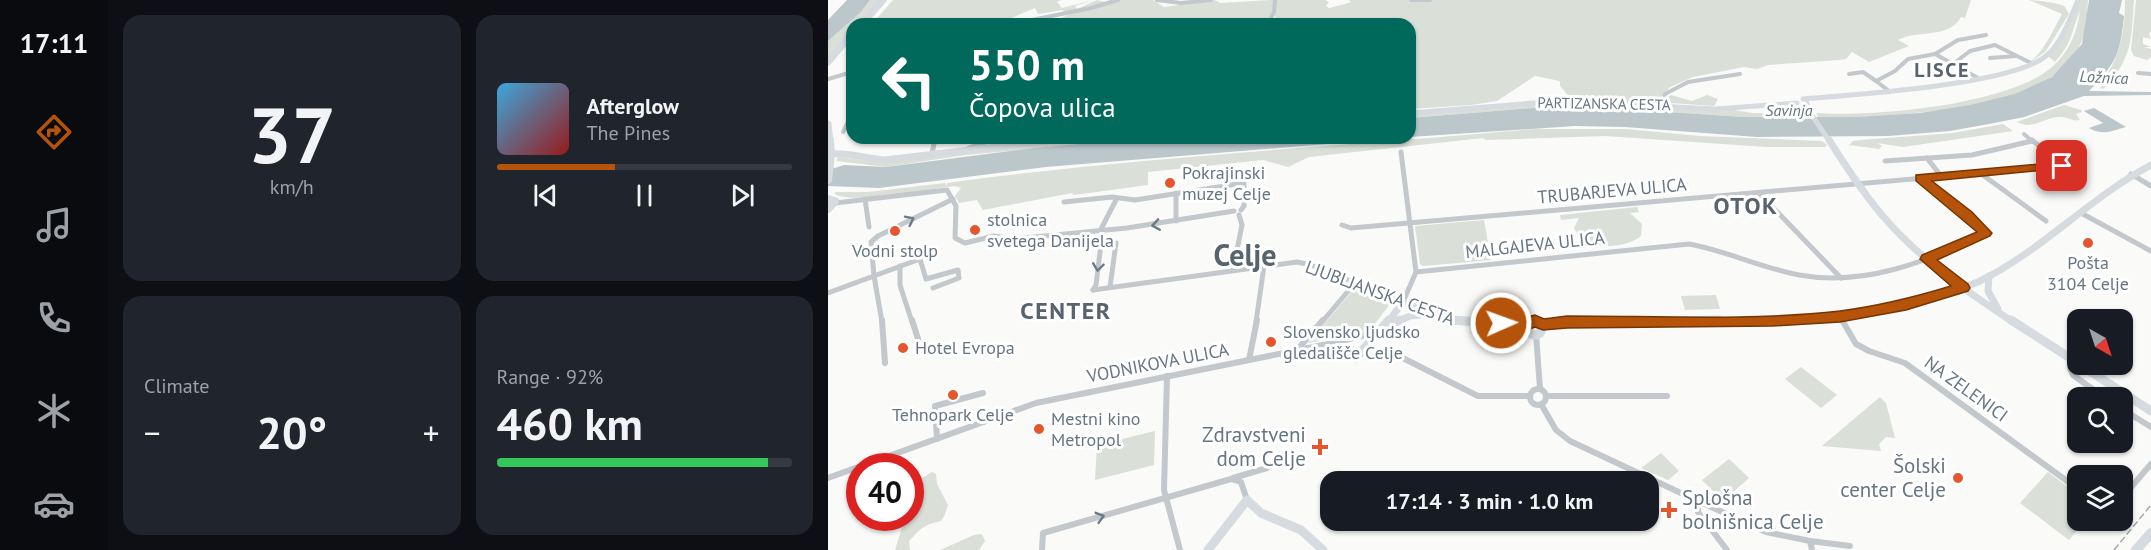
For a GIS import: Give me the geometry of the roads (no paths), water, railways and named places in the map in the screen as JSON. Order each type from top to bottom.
[{"type":"main road","points":[[867,18],[883,0]]},
{"type":"main road","points":[[828,62],[846,41]]},
{"type":"main road","points":[[828,124],[830,156],[828,180]]},
{"type":"main road","points":[[2136,550],[2151,532]]},
{"type":"street","points":[[1042,18],[1118,0]]},
{"type":"street","points":[[1157,0],[1181,3],[1211,0]]},
{"type":"street","points":[[1271,18],[1275,0]]},
{"type":"street","points":[[1411,0],[1430,0]]},
{"type":"street","name":"PARTIZANSKA CESTA","points":[[1416,112],[1561,101],[1734,109],[1978,78],[2031,63],[2048,52],[2073,13],[2078,0]]},
{"type":"street","points":[[1876,81],[1887,76],[1908,59],[1935,54],[1958,40],[1986,35]]},
{"type":"street","points":[[1953,64],[1970,51],[1995,45],[2031,63]]},
{"type":"street","points":[[1935,54],[1978,78]]},
{"type":"street","points":[[1990,58],[2016,56]]},
{"type":"street","points":[[1849,74],[1863,72],[1889,91]]},
{"type":"street","points":[[828,79],[846,74]]},
{"type":"street","points":[[1662,104],[1665,94],[1681,85],[1740,74]]},
{"type":"street","points":[[2138,74],[2151,74]]},
{"type":"street","points":[[1804,101],[1859,184],[1889,223],[1924,260],[2067,356]]},
{"type":"street","points":[[843,132],[846,126]]},
{"type":"street","name":"TRUBARJEVA ULICA","points":[[1342,225],[1351,228],[2062,166],[2024,134]]},
{"type":"street","points":[[1885,161],[1971,155],[2032,141]]},
{"type":"street","points":[[932,155],[934,144]]},
{"type":"street","points":[[965,151],[983,144]]},
{"type":"street","points":[[830,156],[840,153],[873,160],[1023,144]]},
{"type":"street","points":[[1338,342],[1351,348],[1356,358],[1402,302],[1416,272],[1401,152]]},
{"type":"street","points":[[1927,159],[1941,176]]},
{"type":"street","name":"LJUBLJANSKA CESTA","points":[[1233,270],[1291,262],[1306,264],[1462,323],[1527,325],[1535,321],[1543,324],[1773,321],[1840,316],[1906,305],[1963,288],[1989,276],[2036,249],[2132,174],[2151,165]]},
{"type":"street","points":[[1980,173],[2046,221]]},
{"type":"street","points":[[2132,174],[2151,186]]},
{"type":"street","points":[[1920,178],[1968,215],[1986,233],[1924,260]]},
{"type":"street","points":[[830,204],[947,190],[953,199],[957,220],[955,238],[959,243],[965,244],[999,236],[1014,239],[1100,231],[1238,212],[1244,206],[1245,183],[1176,192],[1144,199],[1116,200],[1112,197],[1065,202]]},
{"type":"street","points":[[1176,192],[1176,221]]},
{"type":"street","points":[[1759,193],[1841,278]]},
{"type":"street","points":[[865,199],[869,227]]},
{"type":"street","points":[[885,363],[883,325],[874,276],[872,240],[953,199]]},
{"type":"street","points":[[1100,231],[1116,200]]},
{"type":"street","points":[[1093,290],[1233,270],[1242,225],[1238,212]]},
{"type":"street","points":[[2081,213],[2149,247]]},
{"type":"street","points":[[1093,290],[1096,285],[1101,244],[1116,243],[1110,287]]},
{"type":"street","name":"MALGAJEVA ULICA","points":[[1416,272],[1689,244],[1712,248],[1817,278],[1841,278],[1924,260]]},
{"type":"street","points":[[828,292],[920,258],[926,279],[958,270],[959,278],[933,288]]},
{"type":"street","points":[[900,266],[900,285],[919,342]]},
{"type":"street","points":[[1249,360],[1250,340],[1263,293],[1264,266]]},
{"type":"street","points":[[1989,276],[1988,291],[1996,307],[2005,316]]},
{"type":"street","points":[[1297,350],[1355,283]]},
{"type":"street","points":[[1382,329],[1410,316],[1434,314]]},
{"type":"street","name":"NA ZELENICI","points":[[1840,316],[1856,344],[1869,351],[1905,363],[2067,481]]},
{"type":"street","points":[[1527,325],[1528,331],[1536,334],[1543,331],[1543,324]]},
{"type":"street","name":"VODNIKOVA ULICA","points":[[828,478],[1024,407],[1088,391],[1098,391],[1338,342],[1382,329]]},
{"type":"street","points":[[1536,334],[1540,390],[1547,396],[1667,396]]},
{"type":"street","points":[[1385,349],[1478,396],[1530,396]]},
{"type":"street","points":[[2073,375],[2090,387]]},
{"type":"street","points":[[2096,375],[2151,411]]},
{"type":"street","points":[[1167,376],[1165,499],[1180,550]]},
{"type":"street","points":[[1530,396],[1532,391],[1540,390]]},
{"type":"street","points":[[937,439],[935,406],[983,393]]},
{"type":"street","points":[[1530,396],[1533,402],[1540,404],[1556,430],[1570,441],[1767,532],[1850,546]]},
{"type":"street","points":[[1540,404],[1546,400],[1547,396]]},
{"type":"street","points":[[2133,416],[2151,427]]},
{"type":"street","points":[[1042,550],[1044,534],[1267,468],[1279,461]]},
{"type":"street","points":[[2133,485],[2151,464]]},
{"type":"street","points":[[1231,479],[1241,482],[1247,500],[1257,511],[1294,525],[1312,538],[1323,550]]},
{"type":"street","points":[[1208,550],[1247,500]]},
{"type":"street","points":[[1698,501],[1698,512],[1727,550]]},
{"type":"street","points":[[1810,541],[1812,550]]},
{"type":"railway","points":[[2114,550],[2151,505]]},
{"type":"place","name":"Pokrajinski muzej Celje","points":[[1170,183]]},
{"type":"place","name":"stolnica svetega Danijela","points":[[975,230]]},
{"type":"place","name":"Vodni stolp","points":[[895,231]]},
{"type":"place","name":"Pošta 3104 Celje","points":[[2088,243]]},
{"type":"place","name":"Slovensko ljudsko gledališče Celje","points":[[1271,342]]},
{"type":"place","name":"Hotel Evropa","points":[[903,348]]},
{"type":"place","name":"Tehnopark Celje","points":[[953,395]]},
{"type":"place","name":"Mestni kino Metropol","points":[[1039,429]]},
{"type":"place","name":"Zdravstveni dom Celje","points":[[1320,447]]},
{"type":"place","name":"Šolski center Celje","points":[[1958,478]]},
{"type":"place","name":"Splošna bolnišnica Celje","points":[[1669,510]]},
{"type":"district","name":"LISCE","points":[[1942,70]]},
{"type":"district","name":"OTOK","points":[[1746,206]]},
{"type":"district","name":"Celje","points":[[1245,256]]},
{"type":"district","name":"CENTER","points":[[1066,311]]},
{"type":"water label","name":"Ložnica","points":[[2104,77]]},
{"type":"water label","name":"Savinja","points":[[1789,110]]}]
